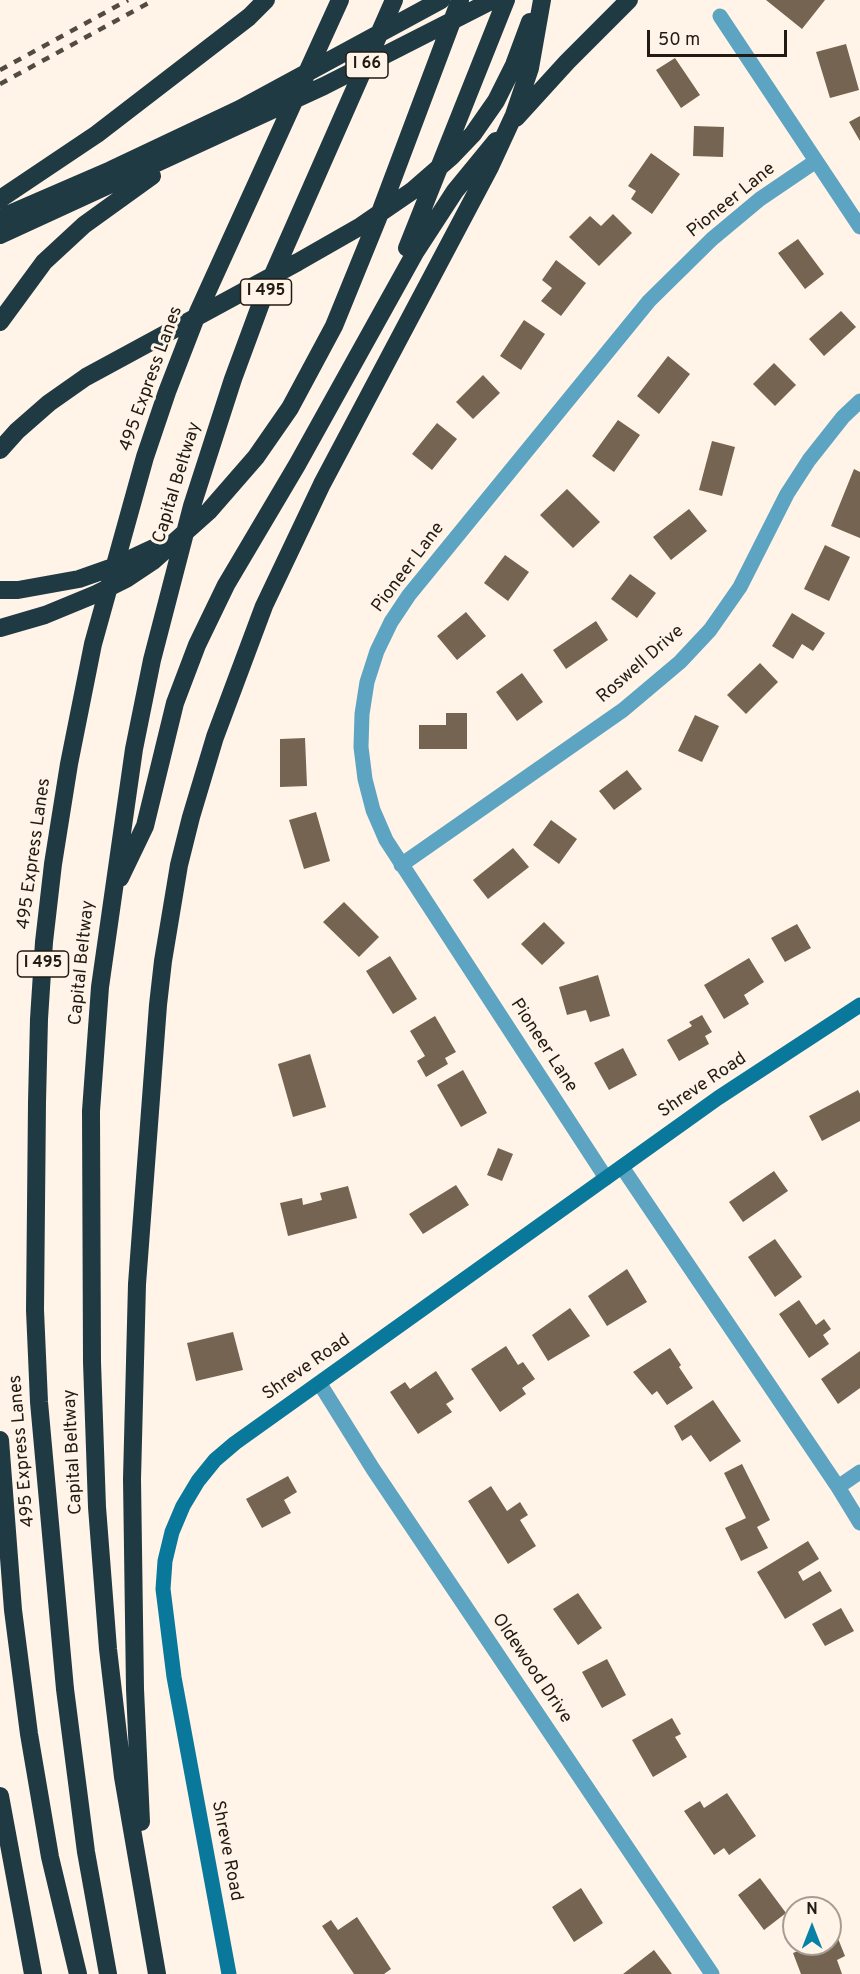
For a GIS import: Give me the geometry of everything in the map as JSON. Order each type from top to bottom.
[{"type":"highway","points":[[0,199],[97,134],[249,16],[266,0]]},
{"type":"highway","name":"495 Express Lanes","points":[[108,1974],[86,1852],[65,1689],[39,1390],[35,1310],[39,1031],[52,875],[69,764],[93,644],[145,457],[198,312],[340,0]]},
{"type":"highway","name":"Capital Beltway","points":[[158,1974],[123,1777],[108,1649],[93,1444],[91,1111],[100,987],[134,749],[149,671],[192,506],[233,379],[264,295],[394,0]]},
{"type":"highway","points":[[0,322],[44,262],[84,225],[137,185],[240,118],[441,0]]},
{"type":"highway","points":[[0,628],[45,615],[126,579],[153,561],[209,511],[256,457],[290,408],[334,326],[460,0]]},
{"type":"highway","name":"I 66","points":[[0,235],[240,118],[407,45],[493,0]]},
{"type":"highway","points":[[375,322],[424,209],[506,0]]},
{"type":"highway","points":[[0,450],[17,431],[49,403],[86,377],[361,226],[412,191],[459,150],[496,101],[514,65],[537,0]]},
{"type":"highway","points":[[144,1896],[135,1689],[132,1479],[137,1284],[152,1074],[163,961],[179,866],[215,737],[264,606],[322,483],[490,167],[514,115],[530,68],[542,0]]},
{"type":"highway","points":[[112,893],[145,826],[175,703],[197,645],[226,585],[297,465],[416,251],[474,165],[567,62],[629,0]]},
{"type":"highway","points":[[0,218],[240,118]]},
{"type":"highway","points":[[0,590],[42,586],[95,574],[169,540],[209,511]]},
{"type":"highway","points":[[0,1440],[13,1610],[29,1734],[50,1857],[78,1974]]},
{"type":"highway","points":[[0,1796],[33,1974]]},
{"type":"main road","name":"Shreve Road","points":[[229,1974],[174,1677],[163,1589],[165,1561],[172,1532],[183,1506],[198,1481],[215,1460],[235,1443],[718,1098],[860,1005]]},
{"type":"street","points":[[720,16],[860,227]]},
{"type":"street","name":"Pioneer Lane","points":[[606,1178],[400,866],[386,840],[373,810],[365,779],[361,747],[362,714],[368,682],[377,651],[391,622],[409,595],[649,301],[720,232],[760,199],[816,162]]},
{"type":"street","name":"Roswell Drive","points":[[400,866],[622,710],[680,662],[710,630],[740,587],[787,494],[809,460],[843,417],[860,401]]},
{"type":"street","points":[[622,1167],[860,1522]]},
{"type":"street","name":"Oldewood Drive","points":[[320,1384],[374,1469],[712,1974]]},
{"type":"street","points":[[838,1487],[860,1472]]},
{"type":"building","points":[[766,0],[825,0],[802,29]]},
{"type":"building","points":[[846,44],[859,90],[830,98],[816,52]]},
{"type":"building","points":[[675,58],[700,95],[681,108],[656,70]]},
{"type":"building","points":[[860,116],[860,141],[849,122]]},
{"type":"building","points":[[694,126],[724,127],[723,157],[693,156]]},
{"type":"building","points":[[651,153],[680,174],[652,214],[631,199],[636,191],[628,186]]},
{"type":"building","points":[[613,214],[632,233],[599,266],[569,237],[590,216],[601,226]]},
{"type":"building","points":[[798,239],[824,274],[805,289],[778,253]]},
{"type":"building","points":[[556,260],[586,283],[561,316],[541,301],[552,288],[542,280]]},
{"type":"building","points":[[841,311],[856,327],[824,356],[809,339]]},
{"type":"building","points":[[524,320],[545,334],[521,370],[500,356]]},
{"type":"building","points":[[668,356],[690,374],[659,414],[637,396]]},
{"type":"building","points":[[774,363],[796,385],[775,406],[753,384]]},
{"type":"building","points":[[483,375],[500,393],[473,419],[456,402]]},
{"type":"building","points":[[618,420],[640,435],[614,472],[592,456]]},
{"type":"building","points":[[437,423],[457,439],[432,470],[412,454]]},
{"type":"building","points":[[712,441],[735,447],[722,496],[699,490]]},
{"type":"building","points":[[854,469],[860,472],[860,538],[831,526]]},
{"type":"building","points":[[567,489],[600,522],[573,548],[540,515]]},
{"type":"building","points":[[689,509],[707,531],[671,560],[653,537]]},
{"type":"building","points":[[825,545],[850,557],[829,601],[804,589]]},
{"type":"building","points":[[505,555],[529,572],[508,601],[484,583]]},
{"type":"building","points":[[630,574],[656,593],[637,618],[611,599]]},
{"type":"building","points":[[466,612],[486,636],[457,660],[437,636]]},
{"type":"building","points":[[792,613],[825,633],[813,651],[802,644],[793,659],[772,646]]},
{"type":"building","points":[[596,621],[608,640],[566,669],[553,650]]},
{"type":"building","points":[[760,663],[778,682],[746,714],[727,695]]},
{"type":"building","points":[[522,673],[543,702],[517,721],[496,692]]},
{"type":"building","points":[[446,713],[467,713],[467,749],[419,749],[419,725],[446,725]]},
{"type":"building","points":[[695,715],[719,726],[702,762],[678,751]]},
{"type":"building","points":[[305,738],[307,786],[280,787],[280,739]]},
{"type":"building","points":[[627,770],[642,789],[614,810],[599,791]]},
{"type":"building","points":[[316,812],[330,861],[304,869],[289,820]]},
{"type":"building","points":[[551,820],[577,839],[559,864],[533,845]]},
{"type":"building","points":[[513,848],[529,867],[488,899],[473,880]]},
{"type":"building","points":[[344,902],[379,937],[359,957],[323,922]]},
{"type":"building","points":[[544,922],[565,943],[542,965],[521,944]]},
{"type":"building","points":[[797,924],[811,948],[785,962],[771,938]]},
{"type":"building","points":[[390,956],[417,999],[393,1014],[366,971]]},
{"type":"building","points":[[749,958],[764,982],[744,995],[749,1004],[724,1019],[704,985]]},
{"type":"building","points":[[598,975],[610,1016],[590,1022],[586,1010],[567,1015],[559,987]]},
{"type":"building","points":[[702,1015],[712,1032],[705,1036],[709,1044],[679,1061],[667,1040],[692,1026],[689,1022]]},
{"type":"building","points":[[435,1016],[456,1052],[445,1058],[448,1064],[426,1077],[417,1061],[425,1056],[410,1031]]},
{"type":"building","points":[[623,1048],[637,1075],[609,1090],[594,1063]]},
{"type":"building","points":[[310,1054],[326,1107],[293,1117],[278,1064]]},
{"type":"building","points":[[463,1070],[487,1113],[461,1127],[437,1085]]},
{"type":"building","points":[[858,1090],[860,1121],[822,1141],[809,1116]]},
{"type":"building","points":[[498,1148],[513,1154],[502,1181],[487,1175]]},
{"type":"building","points":[[774,1171],[788,1191],[743,1222],[729,1202]]},
{"type":"building","points":[[456,1185],[469,1205],[423,1234],[409,1214]]},
{"type":"building","points":[[348,1186],[357,1218],[288,1236],[280,1203],[302,1198],[303,1205],[322,1200],[320,1193]]},
{"type":"building","points":[[775,1239],[802,1277],[775,1297],[748,1257]]},
{"type":"building","points":[[627,1269],[647,1302],[607,1326],[588,1296]]},
{"type":"building","points":[[799,1300],[816,1325],[824,1319],[831,1329],[823,1335],[829,1344],[809,1358],[779,1314]]},
{"type":"building","points":[[570,1308],[590,1336],[548,1361],[532,1335]]},
{"type":"building","points":[[233,1332],[243,1370],[196,1381],[187,1343]]},
{"type":"building","points":[[506,1346],[518,1365],[523,1362],[535,1379],[522,1388],[526,1394],[500,1412],[471,1369]]},
{"type":"building","points":[[670,1348],[693,1388],[667,1405],[657,1391],[652,1395],[633,1372]]},
{"type":"building","points":[[860,1351],[860,1388],[838,1404],[821,1379]]},
{"type":"building","points":[[436,1371],[454,1399],[446,1404],[452,1412],[418,1434],[390,1392],[405,1382],[410,1389]]},
{"type":"building","points":[[713,1400],[741,1441],[710,1462],[691,1435],[682,1441],[674,1426]]},
{"type":"building","points":[[742,1464],[770,1520],[757,1527],[768,1548],[741,1561],[725,1528],[746,1518],[724,1473]]},
{"type":"building","points":[[288,1476],[297,1492],[284,1500],[291,1513],[262,1528],[246,1499]]},
{"type":"building","points":[[491,1486],[507,1511],[520,1502],[528,1515],[520,1520],[536,1546],[508,1564],[468,1501]]},
{"type":"building","points":[[808,1541],[819,1559],[798,1572],[803,1581],[820,1571],[832,1591],[785,1619],[757,1572]]},
{"type":"building","points":[[578,1593],[602,1628],[578,1645],[553,1609]]},
{"type":"building","points":[[841,1608],[854,1631],[825,1646],[812,1624]]},
{"type":"building","points":[[607,1659],[626,1695],[602,1708],[582,1672]]},
{"type":"building","points":[[672,1718],[681,1734],[675,1737],[687,1757],[653,1777],[632,1740]]},
{"type":"building","points":[[727,1793],[756,1836],[729,1855],[724,1848],[714,1855],[684,1811],[700,1801],[704,1808]]},
{"type":"building","points":[[760,1878],[782,1908],[782,1916],[764,1930],[738,1895]]},
{"type":"building","points":[[581,1888],[603,1923],[574,1942],[552,1907]]},
{"type":"building","points":[[357,1917],[391,1969],[384,1974],[354,1974],[322,1926],[331,1920],[338,1930]]},
{"type":"building","points":[[842,1948],[845,1956],[837,1960],[842,1974],[801,1974],[794,1956],[842,1956]]},
{"type":"building","points":[[654,1950],[672,1974],[623,1974]]},
{"type":"railway","points":[[0,70],[128,0]]},
{"type":"railway","points":[[0,84],[154,0]]}]
